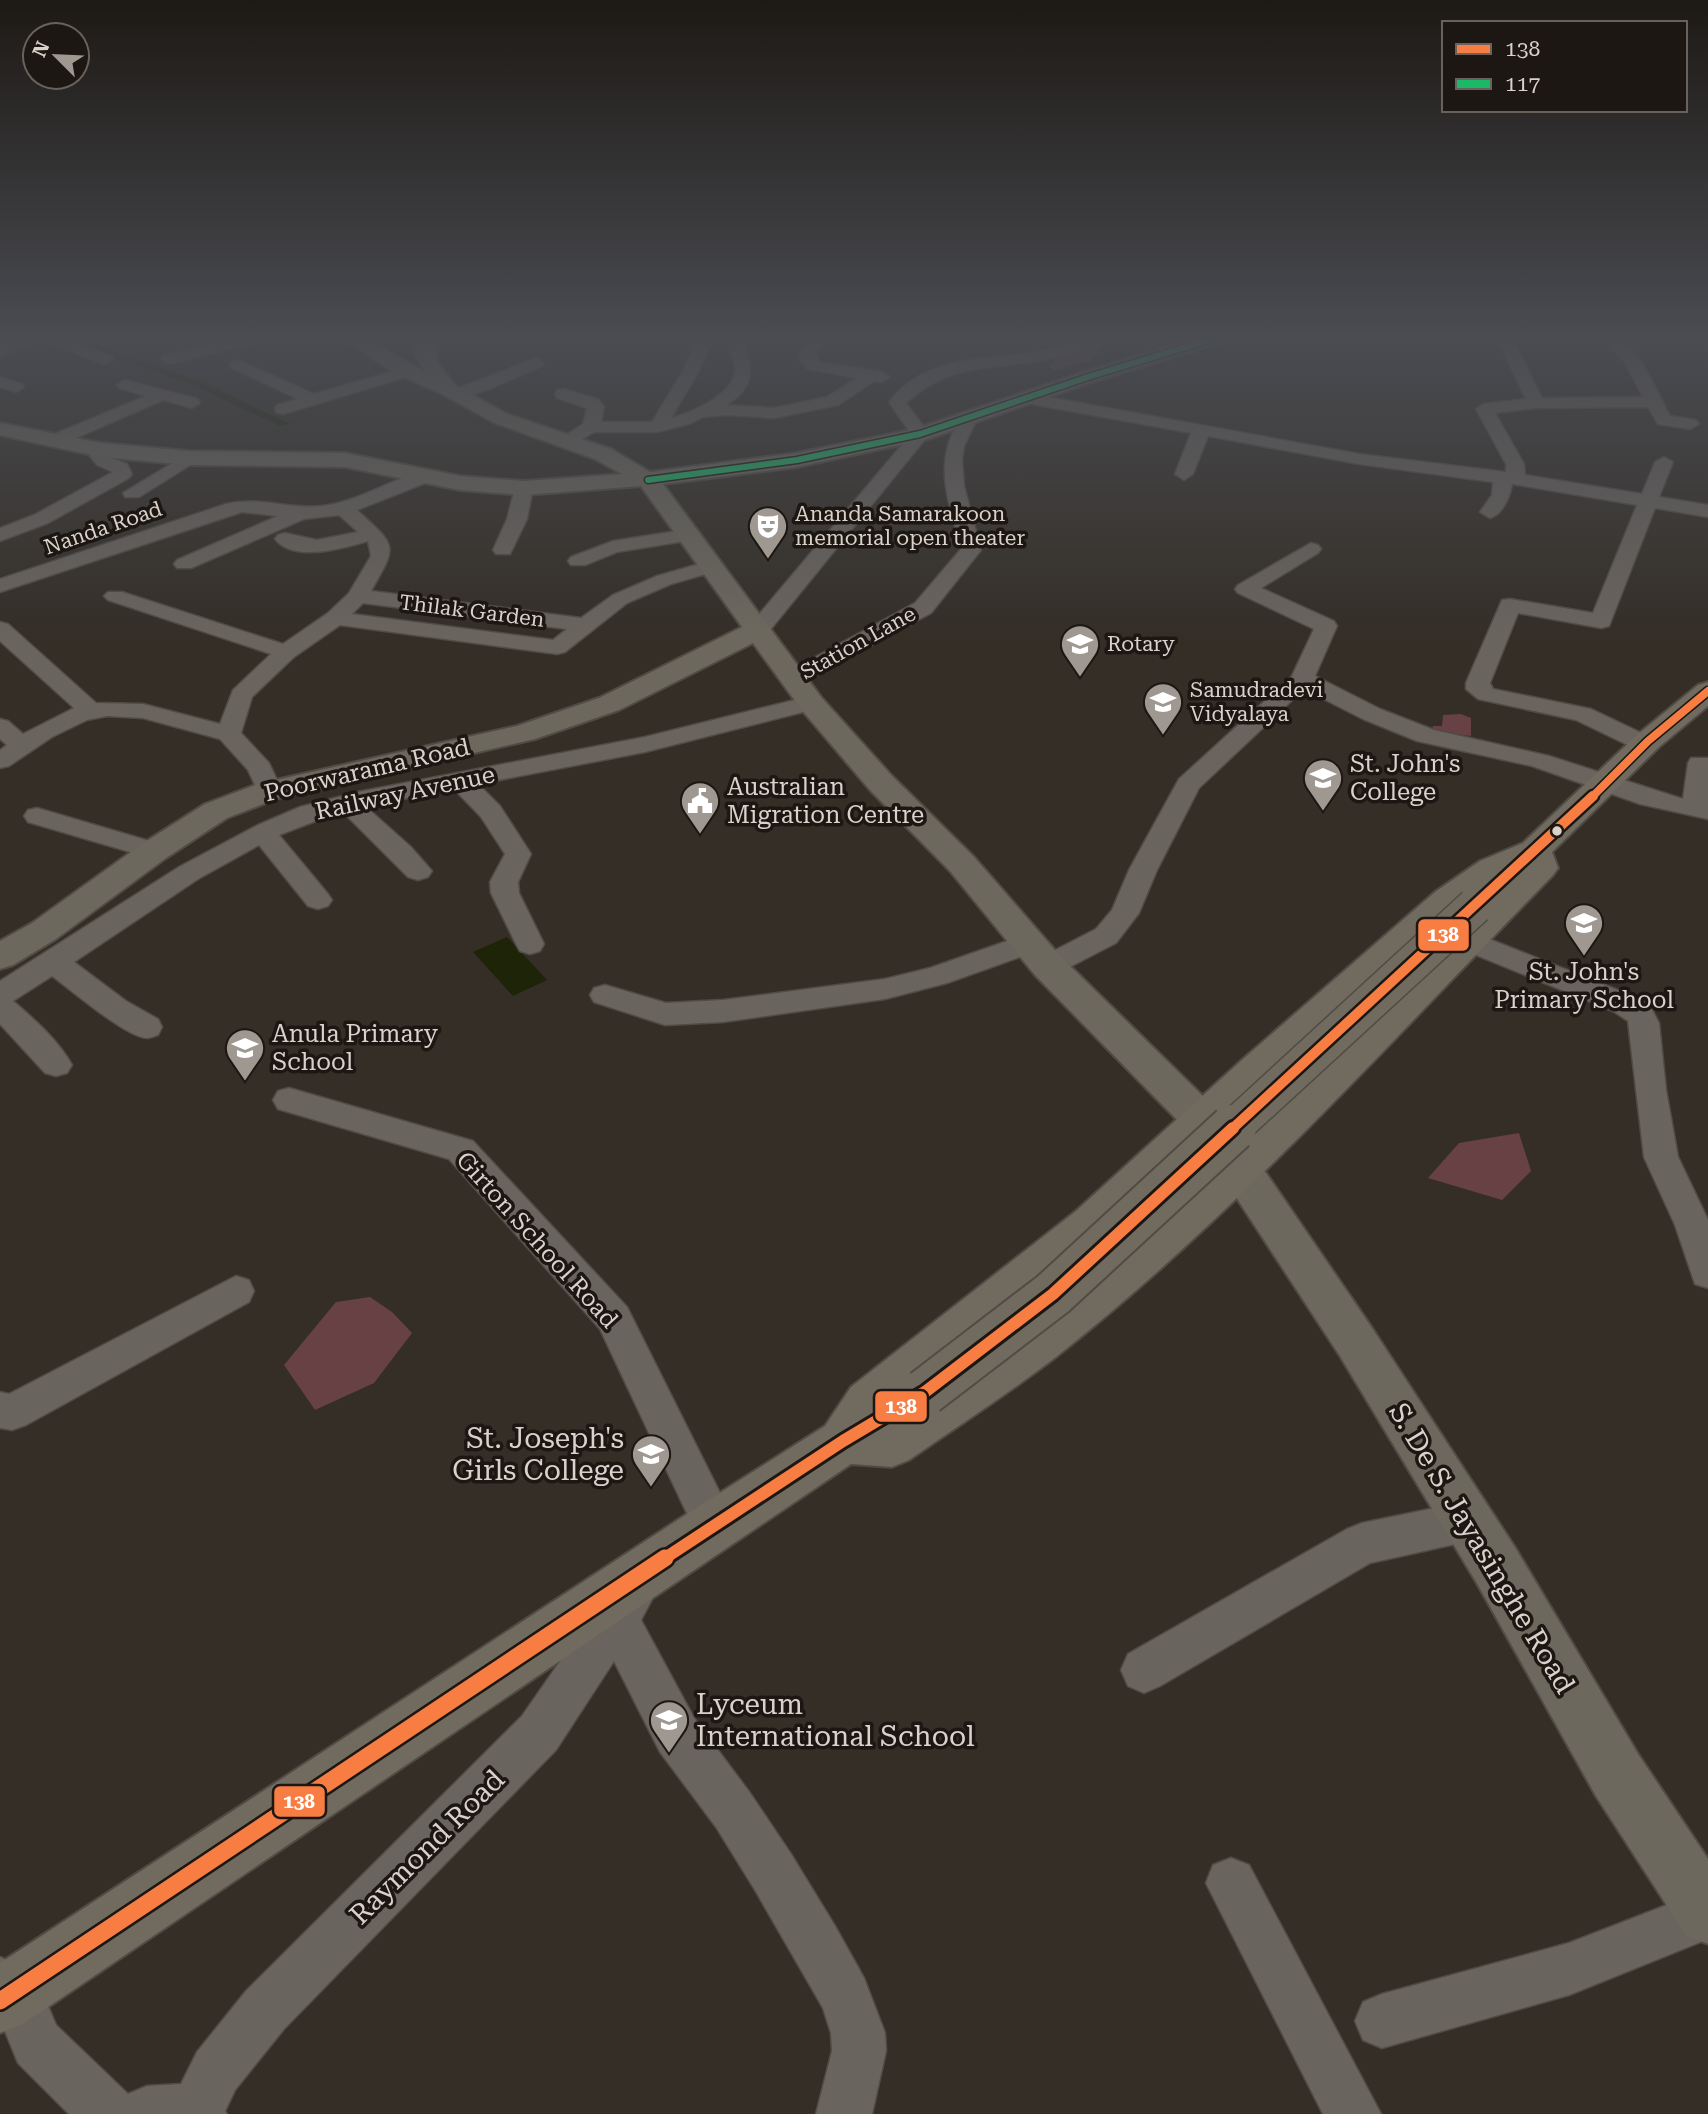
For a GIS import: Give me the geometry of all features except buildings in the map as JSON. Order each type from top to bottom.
[{"type":"highway","points":[[844,1441],[868,1402],[1091,1223],[1257,1069],[1461,889],[1492,867],[1535,850],[1645,744],[1708,691]]},
{"type":"highway","points":[[5,1992],[648,1571],[714,1525],[925,1392],[1054,1294],[1472,923],[1541,868],[1535,850]]},
{"type":"highway","points":[[844,1441],[892,1444],[1040,1343],[1140,1259],[1245,1177],[1308,1097],[1472,923]]},
{"type":"highway","points":[[1257,1069],[1308,1097]]},
{"type":"highway","points":[[1091,1223],[1140,1259]]},
{"type":"main road","points":[[48,439],[101,450],[189,458],[345,460],[460,483],[524,488],[648,480],[797,460],[897,439]]},
{"type":"main road","points":[[561,439],[603,454],[648,480]]},
{"type":"main road","name":"S. De S. Jayasinghe Road","points":[[648,480],[811,703],[881,783],[962,864],[1027,944],[1202,1120],[1245,1177],[1356,1342],[1469,1521],[1617,1775],[1708,1913]]},
{"type":"main road","name":"Poorwarama Road","points":[[0,957],[44,931],[154,851],[216,811],[269,791],[525,733],[609,705],[758,630]]},
{"type":"street","points":[[571,442],[573,439]]},
{"type":"street","points":[[571,442],[590,439]]},
{"type":"street","points":[[758,630],[915,439]]},
{"type":"street","name":"Station Lane","points":[[792,679],[923,608],[971,550],[955,481],[953,460],[959,439]]},
{"type":"street","points":[[1184,474],[1198,439]]},
{"type":"street","points":[[1244,439],[1359,459],[1509,478],[1648,502],[1706,505]]},
{"type":"street","points":[[1490,512],[1515,464],[1501,439]]},
{"type":"street","points":[[0,535],[41,519],[123,474],[121,468],[103,461],[99,456],[101,450]]},
{"type":"street","points":[[132,493],[189,458]]},
{"type":"street","points":[[1645,744],[1583,714],[1486,694],[1478,689],[1482,669],[1510,604],[1601,621],[1664,461]]},
{"type":"street","name":"Nanda Road","points":[[0,586],[233,508],[246,505],[302,513],[344,509],[426,476]]},
{"type":"street","points":[[503,550],[517,519],[524,488]]},
{"type":"street","points":[[229,734],[241,695],[286,652],[336,618],[358,596],[381,556],[379,541],[344,509]]},
{"type":"street","points":[[184,564],[302,513]]},
{"type":"street","points":[[285,539],[299,546],[314,548],[372,534]]},
{"type":"street","points":[[578,561],[613,547],[690,535]]},
{"type":"street","points":[[1048,966],[1106,936],[1125,913],[1143,870],[1188,784],[1302,679],[1326,629],[1324,624],[1245,589],[1311,549]]},
{"type":"street","points":[[336,618],[557,647],[620,599],[664,580],[713,566]]},
{"type":"street","points":[[116,596],[286,652]]},
{"type":"street","name":"Thilak Garden","points":[[358,596],[585,625]]},
{"type":"street","points":[[0,629],[91,711]]},
{"type":"street","points":[[1302,679],[1392,724],[1446,741],[1525,755],[1608,781],[1633,793],[1702,810],[1700,763]]},
{"type":"street","name":"Railway Avenue","points":[[0,995],[55,963],[188,872],[263,833],[311,813],[349,802],[646,746],[811,703]]},
{"type":"street","points":[[0,761],[56,726],[91,711],[121,710],[169,716],[229,734],[260,768],[269,791]]},
{"type":"street","points":[[0,726],[23,747]]},
{"type":"street","points":[[460,780],[491,812],[518,853],[504,882],[505,893],[530,944]]},
{"type":"street","points":[[349,802],[361,820],[406,856],[418,871]]},
{"type":"street","points":[[37,817],[154,851]]},
{"type":"street","points":[[263,833],[318,900]]},
{"type":"street","points":[[1472,923],[1639,1014],[1644,1023],[1650,1090],[1661,1157],[1693,1225],[1708,1273]]},
{"type":"street","points":[[605,995],[666,1014],[723,1011],[885,989],[937,976],[1027,944]]},
{"type":"street","points":[[55,963],[115,1008],[147,1027]]},
{"type":"street","points":[[0,1007],[22,1026],[56,1065]]},
{"type":"street","name":"Girton School Road","points":[[289,1100],[461,1150],[614,1318],[714,1525]]},
{"type":"street","points":[[0,1409],[12,1412],[236,1291]]},
{"type":"street","points":[[1144,1670],[1362,1544],[1469,1521]]},
{"type":"street","name":"Raymond Road","points":[[181,2113],[265,2010],[539,1733],[648,1571]]},
{"type":"street","points":[[616,1619],[677,1735],[733,1810],[773,1872],[817,1944],[845,1997],[858,2033],[859,2050],[844,2114]]},
{"type":"street","points":[[1231,1883],[1353,2114]]},
{"type":"street","points":[[1382,2021],[1569,1969],[1708,1913]]},
{"type":"street","points":[[5,1992],[37,2045],[108,2114]]},
{"type":"shaded area","points":[[1461,714],[1471,718],[1471,736],[1431,732],[1433,726],[1442,726],[1443,715]]},
{"type":"shaded area","points":[[507,937],[547,980],[513,996],[473,952]]},
{"type":"shaded area","points":[[1519,1133],[1531,1171],[1502,1200],[1428,1178],[1459,1143]]},
{"type":"shaded area","points":[[370,1297],[392,1312],[412,1333],[374,1383],[315,1410],[284,1365],[336,1302]]},
{"type":"transit line","name":"117","points":[[648,480],[797,460],[898,439]]},
{"type":"transit line","name":"138","points":[[0,2001],[714,1525],[843,1441],[925,1392],[1053,1294],[1578,811],[1648,741],[1708,691]]},
{"type":"place","name":"Ananda Samarakoon memorial open theater","points":[[768,560]]},
{"type":"place","name":"Rotary","points":[[1080,678]]},
{"type":"place","name":"Samudradevi Vidyalaya","points":[[1163,736]]},
{"type":"place","name":"St. John's College","points":[[1323,812]]},
{"type":"place","name":"Australian Migration Centre","points":[[700,835]]},
{"type":"place","name":"St. John's Primary School","points":[[1584,957]]},
{"type":"place","name":"Anula Primary School","points":[[245,1082]]},
{"type":"place","name":"St. Joseph's Girls College","points":[[651,1488]]},
{"type":"place","name":"Lyceum International School","points":[[669,1754]]}]
